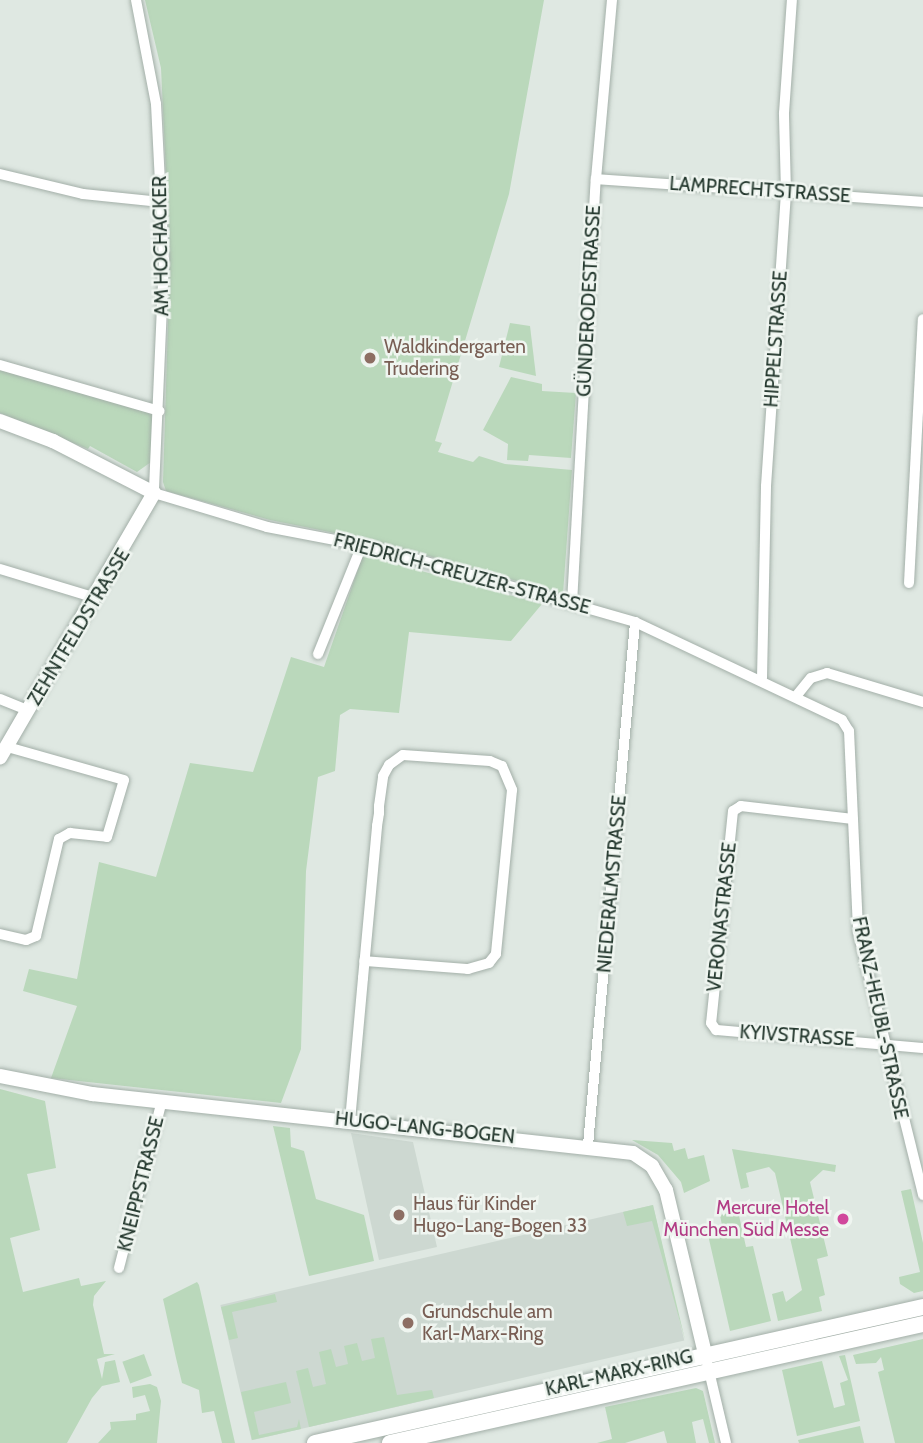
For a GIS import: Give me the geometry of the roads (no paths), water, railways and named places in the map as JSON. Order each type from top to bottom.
[{"type":"main road","name":"KARL-MARX-RING","points":[[322,1442],[923,1307]]},
{"type":"main road","name":"KARL-MARX-RING","points":[[390,1443],[923,1324]]},
{"type":"street","name":"AM HOCHACKER","points":[[136,0],[156,104],[164,260],[154,493]]},
{"type":"street","name":"GÜNDERODESTRASSE","points":[[572,603],[596,179],[612,0]]},
{"type":"street","name":"HIPPELSTRASSE","points":[[762,678],[766,486],[786,192],[783,113],[792,0]]},
{"type":"street","points":[[0,174],[83,194],[161,202]]},
{"type":"street","name":"LAMPRECHTSTRASSE","points":[[596,179],[923,202]]},
{"type":"street","points":[[909,583],[923,319]]},
{"type":"street","points":[[0,365],[159,411]]},
{"type":"street","points":[[0,421],[85,456],[154,493]]},
{"type":"street","name":"FRIEDRICH-CREUZER-STRASSE","points":[[154,493],[267,527],[362,545],[635,622],[762,678]]},
{"type":"street","name":"ZEHNTFELDSTRASSE","points":[[3,752],[96,598],[154,493]]},
{"type":"street","points":[[318,654],[362,545]]},
{"type":"street","points":[[0,569],[96,598]]},
{"type":"street","name":"NIEDERALMSTRASSE","points":[[588,1145],[635,622]]},
{"type":"street","points":[[797,695],[811,678],[827,673],[923,702]]},
{"type":"street","name":"FRANZ-HEUBL-STRASSE","points":[[762,678],[846,724],[858,932],[923,1195]]},
{"type":"street","points":[[0,699],[29,711]]},
{"type":"street","points":[[0,934],[26,940],[36,936],[59,839],[71,833],[107,837],[124,780],[3,752]]},
{"type":"street","points":[[349,1121],[364,961],[379,806],[389,765],[395,758],[411,754],[490,761],[502,766],[512,790],[496,954],[489,963],[468,969],[364,961]]},
{"type":"street","name":"VERONASTRASSE","points":[[713,1027],[736,808],[853,818]]},
{"type":"street","name":"KYIVSTRASSE","points":[[713,1027],[883,1041],[923,1048]]},
{"type":"street","name":"HUGO-LANG-BOGEN","points":[[0,1076],[52,1089],[588,1145],[633,1153],[657,1173],[669,1197],[705,1354]]},
{"type":"street","name":"KNEIPPSTRASSE","points":[[119,1268],[162,1101]]},
{"type":"street","points":[[705,1354],[726,1443]]},
{"type":"place","name":"Waldkindergarten Trudering","points":[[370,358]]},
{"type":"place","name":"Haus für Kinder Hugo-Lang-Bogen 33","points":[[399,1215]]},
{"type":"place","name":"Mercure Hotel München Süd Messe","points":[[843,1219]]},
{"type":"place","name":"Grundschule am Karl-Marx-Ring","points":[[408,1323]]}]
